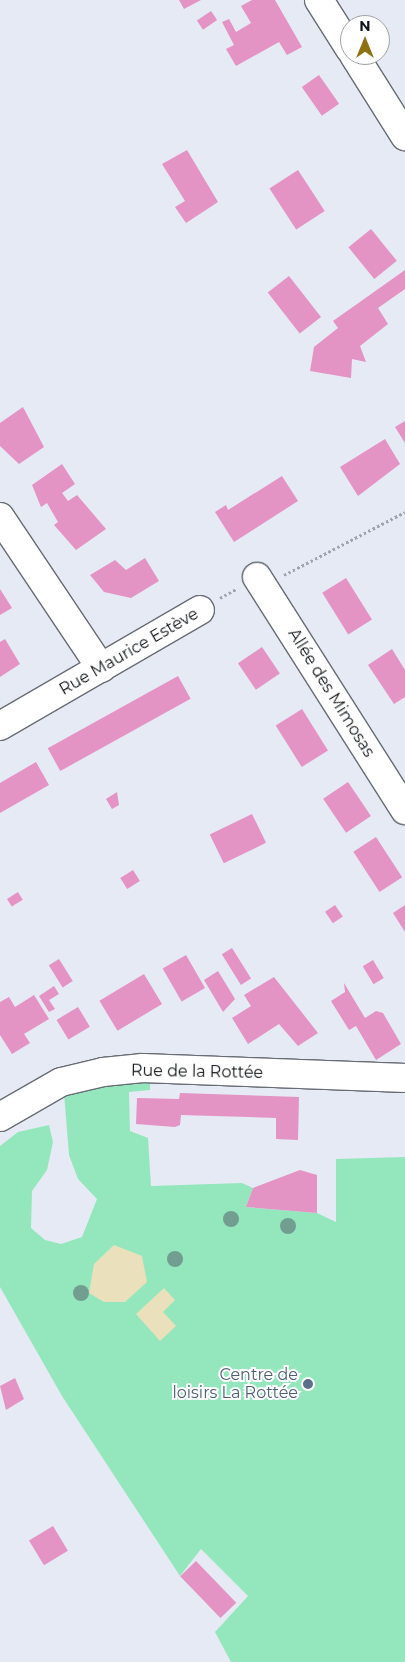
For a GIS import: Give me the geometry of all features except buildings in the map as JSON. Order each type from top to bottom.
[{"type":"street","points":[[319,0],[340,33]]},
{"type":"street","points":[[360,65],[405,136]]},
{"type":"street","points":[[0,517],[101,668]]},
{"type":"street","name":"Allée des Mimosas","points":[[257,577],[405,810]]},
{"type":"street","name":"Rue Maurice Estève","points":[[0,726],[200,610]]},
{"type":"street","name":"Rue de la Rottée","points":[[0,1117],[61,1082],[103,1072],[142,1068],[405,1078]]},
{"type":"path","points":[[257,577],[292,574],[405,512]]},
{"type":"path","name":"Rue Maurice Estève","points":[[200,610],[257,577]]},
{"type":"green space","points":[[150,1079],[150,1090],[129,1092],[130,1131],[148,1138],[151,1186],[242,1183],[253,1188],[246,1207],[317,1213],[336,1222],[336,1159],[405,1157],[405,1662],[231,1662],[215,1632],[248,1596],[201,1549],[180,1576],[62,1396],[0,1287],[0,1146],[18,1132],[49,1125],[53,1142],[47,1170],[32,1191],[31,1228],[45,1240],[61,1244],[82,1237],[97,1199],[78,1179],[69,1155],[64,1093],[102,1081]]},
{"type":"sand","points":[[114,1245],[142,1256],[147,1282],[125,1302],[104,1302],[89,1293],[94,1264]]},
{"type":"sand","points":[[164,1288],[175,1300],[163,1312],[176,1326],[160,1341],[136,1314]]},
{"type":"place","name":"Centre de loisirs La Rottée","points":[[308,1384]]}]
